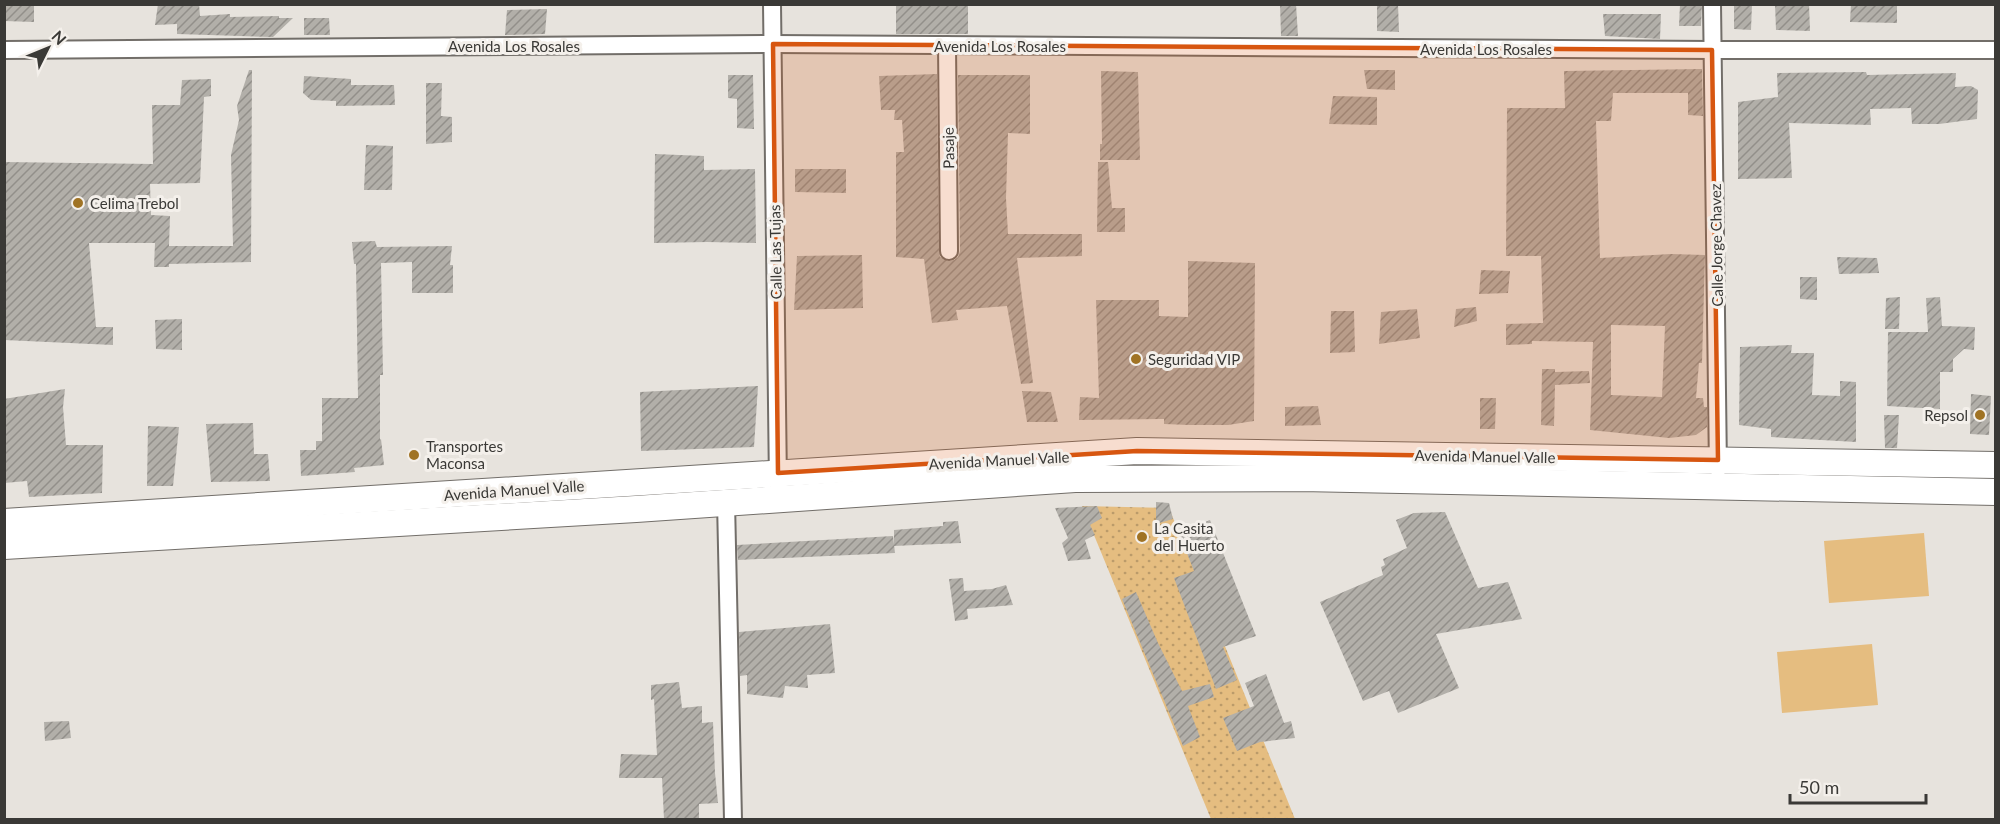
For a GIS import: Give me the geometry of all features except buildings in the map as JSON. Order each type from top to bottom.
[{"type":"main road","name":"Avenida Manuel Valle","points":[[4,522],[1137,451],[1995,465]]},
{"type":"main road","name":"Avenida Manuel Valle","points":[[4,546],[1075,479],[1301,478],[1995,492]]},
{"type":"street","name":"Calle Las Tujas","points":[[772,4],[778,499]]},
{"type":"street","name":"Calle Jorge Chavez","points":[[1712,4],[1718,486]]},
{"type":"street","name":"Avenida Los Rosales","points":[[4,50],[773,44],[1995,50]]},
{"type":"street","name":"Pasaje","points":[[947,45],[949,251]]},
{"type":"street","points":[[726,502],[733,819]]},
{"type":"highlighted area","points":[[773,44],[1712,50],[1718,460],[1137,451],[778,473]]},
{"type":"shaded area","points":[[1082,506],[1169,508],[1295,819],[1211,819]]},
{"type":"shaded area","points":[[1924,533],[1929,596],[1829,603],[1824,541]]},
{"type":"shaded area","points":[[1872,644],[1878,705],[1782,713],[1777,652]]},
{"type":"place","name":"Celima Trebol","points":[[78,203]]},
{"type":"place","name":"Seguridad VIP","points":[[1136,359]]},
{"type":"place","name":"Repsol","points":[[1980,415]]},
{"type":"place","name":"Transportes Maconsa","points":[[414,455]]},
{"type":"place","name":"La Casita del Huerto","points":[[1142,537]]}]
